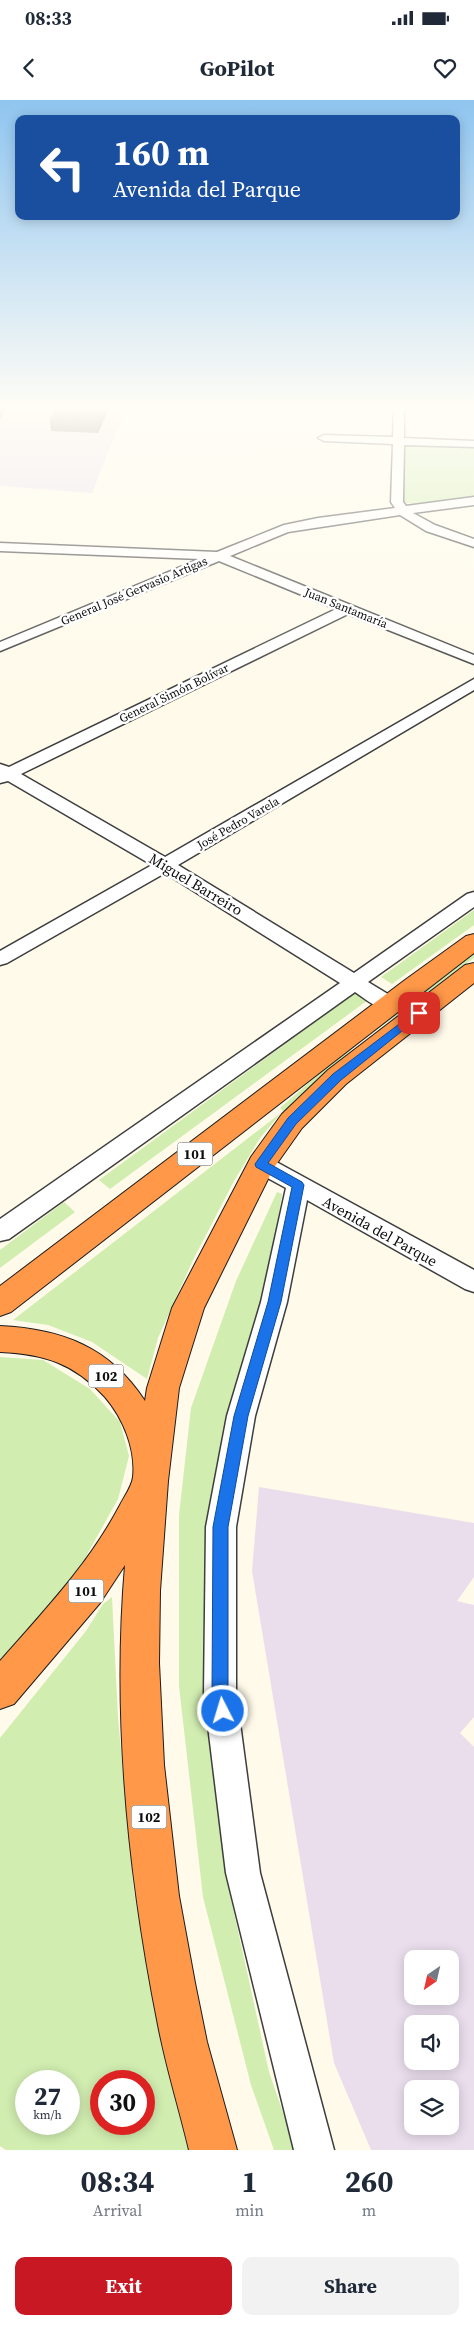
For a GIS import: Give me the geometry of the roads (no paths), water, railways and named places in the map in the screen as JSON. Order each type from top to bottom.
[{"type":"highway","name":"101","points":[[0,1303],[104,1226],[389,1004],[474,942]]},
{"type":"highway","name":"101","points":[[0,1690],[87,1590],[121,1539],[152,1478],[163,1388],[188,1308],[260,1164],[292,1121],[337,1077],[474,971]]},
{"type":"highway","name":"102","points":[[0,1339],[51,1344],[82,1357],[113,1382],[132,1407],[145,1437],[152,1478],[142,1583],[140,1675],[144,1774],[158,1901],[181,2026],[213,2150]]},
{"type":"street","points":[[397,501],[401,511],[413,521],[474,543]]},
{"type":"street","name":"General José Gervasio Artigas","points":[[0,647],[284,529],[318,522],[474,501]]},
{"type":"street","points":[[0,547],[218,556]]},
{"type":"street","name":"Juan Santamaría","points":[[218,556],[474,660]]},
{"type":"street","name":"General Simón Bolívar","points":[[3,773],[347,609]]},
{"type":"street","name":"José Pedro Varela","points":[[0,959],[474,684]]},
{"type":"street","name":"Miguel Barreiro","points":[[3,773],[165,865],[389,1004]]},
{"type":"street","points":[[0,1232],[353,981],[474,898]]},
{"type":"street","name":"Avenida del Parque","points":[[260,1164],[474,1282]]},
{"type":"street","points":[[298,1185],[274,1302],[241,1416],[221,1527],[220,1693],[244,1873],[314,2150]]}]
